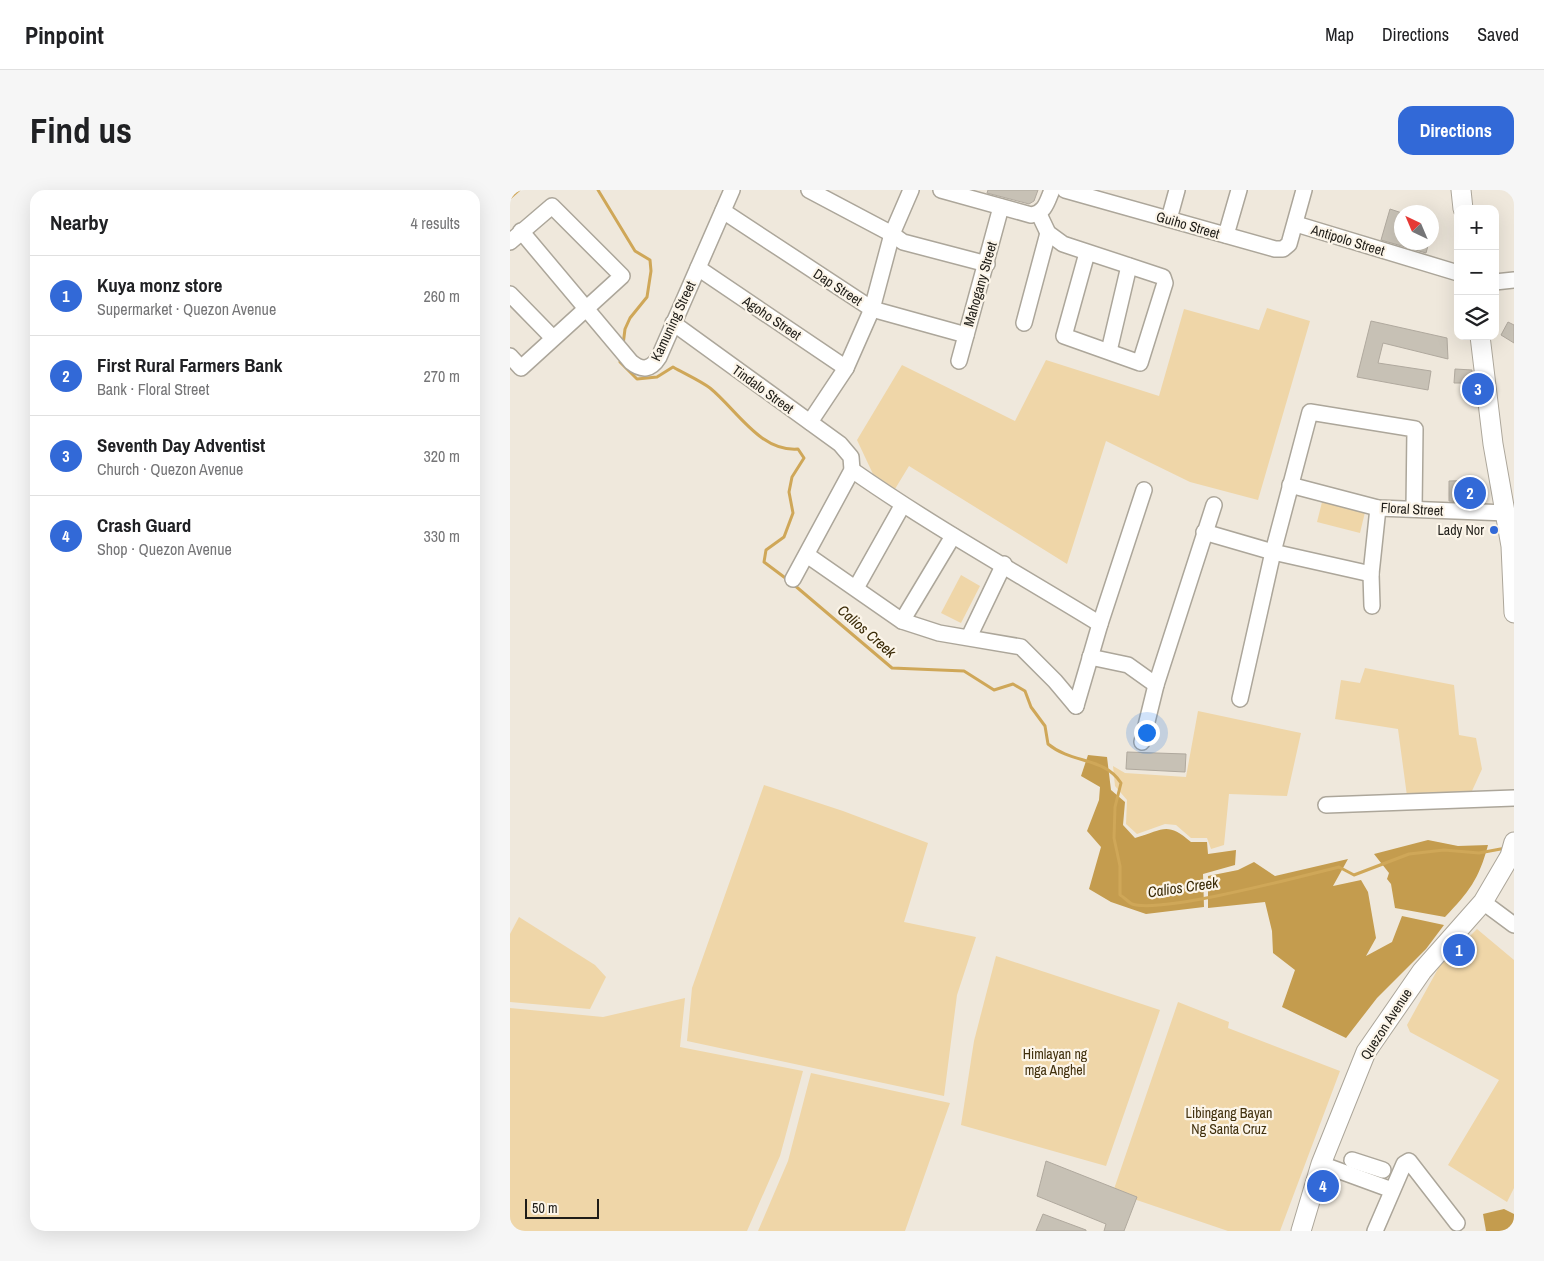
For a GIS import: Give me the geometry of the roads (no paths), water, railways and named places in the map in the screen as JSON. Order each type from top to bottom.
[{"type":"main road","points":[[1461,190],[1463,205]]},
{"type":"main road","points":[[1480,340],[1493,444],[1511,546],[1514,613]]},
{"type":"main road","name":"Quezon Avenue","points":[[1301,1231],[1321,1164],[1360,1063],[1376,1035],[1422,971],[1482,902],[1512,849]]},
{"type":"street","name":"Kamuning Street","points":[[521,231],[638,368],[645,369],[654,365],[732,190]]},
{"type":"street","points":[[809,190],[892,234],[903,242],[986,264]]},
{"type":"street","points":[[810,422],[846,368],[872,309],[892,234],[911,190]]},
{"type":"street","points":[[941,190],[1001,207],[1035,214],[1048,233],[1063,244],[1159,274],[1163,277],[1166,283],[1140,363],[1064,336],[1087,253]]},
{"type":"street","points":[[1035,214],[1045,206],[1052,190]]},
{"type":"street","name":"Guiho Street","points":[[1066,190],[1111,196],[1169,219],[1275,249],[1283,249],[1289,244],[1296,224]]},
{"type":"street","points":[[1169,219],[1177,190]]},
{"type":"street","points":[[1226,235],[1239,190]]},
{"type":"street","points":[[1296,224],[1304,190]]},
{"type":"street","points":[[510,242],[552,206],[622,276],[521,368],[510,356]]},
{"type":"street","name":"Mahogany Street","points":[[959,361],[1001,207]]},
{"type":"street","name":"Dap Street","points":[[723,211],[872,309],[966,335]]},
{"type":"street","name":"Antipolo Street","points":[[1296,224],[1454,272]]},
{"type":"street","points":[[1024,323],[1048,233]]},
{"type":"street","points":[[1109,351],[1129,266]]},
{"type":"street","name":"Agoho Street","points":[[698,268],[846,368]]},
{"type":"street","points":[[1499,282],[1514,280]]},
{"type":"street","points":[[510,294],[553,338]]},
{"type":"street","name":"Tindalo Street","points":[[674,323],[840,444],[852,464],[902,506],[1004,564],[1100,624]]},
{"type":"street","points":[[1240,700],[1273,552],[1310,412],[1415,428],[1414,509]]},
{"type":"street","points":[[793,579],[807,555],[852,464]]},
{"type":"street","name":"Floral Street","points":[[1290,485],[1378,508],[1506,513]]},
{"type":"street","points":[[807,555],[902,621],[940,633],[1021,647],[1055,681],[1076,706],[1100,624],[1144,490]]},
{"type":"street","points":[[1142,742],[1156,685],[1214,505]]},
{"type":"street","points":[[856,588],[902,506]]},
{"type":"street","points":[[1372,606],[1371,574],[1378,508]]},
{"type":"street","points":[[1204,532],[1273,552],[1371,574]]},
{"type":"street","points":[[902,621],[953,536]]},
{"type":"street","points":[[969,637],[1004,564]]},
{"type":"street","points":[[1090,657],[1128,665],[1156,685]]},
{"type":"street","points":[[1326,805],[1514,798]]},
{"type":"street","points":[[1482,902],[1514,925]]},
{"type":"street","points":[[1348,1176],[1354,1154],[1383,1170]]},
{"type":"street","points":[[1375,1231],[1404,1164],[1410,1161],[1457,1224]]},
{"type":"street","points":[[1321,1164],[1348,1176],[1392,1190]]},
{"type":"waterway","name":"Calios Creek","points":[[510,198],[519,190]]},
{"type":"waterway","name":"Calios Creek","points":[[598,190],[635,251],[650,260],[651,271],[647,297],[630,318],[625,329],[623,345]]},
{"type":"waterway","name":"Calios Creek","points":[[621,358],[620,362],[637,379],[657,377],[673,367],[710,388],[761,437],[772,444],[784,448],[798,449],[804,458],[792,477],[789,492],[793,513],[784,537],[766,550],[764,562],[788,580]]},
{"type":"waterway","name":"Calios Creek","points":[[793,584],[892,668],[964,671],[994,690],[1013,684],[1025,691],[1031,707],[1045,726],[1048,744],[1067,755],[1106,769],[1114,775],[1121,783],[1115,807],[1114,838],[1120,866],[1120,895],[1132,904],[1148,906],[1200,899],[1339,867],[1354,875],[1409,854],[1444,850],[1479,853],[1506,848]]},
{"type":"place","name":"Seventh Day Adventist","points":[[1478,389]]},
{"type":"place","name":"First Rural Farmers Bank","points":[[1470,493]]},
{"type":"place","name":"Lady Nor","points":[[1494,530]]},
{"type":"place","name":"Kuya monz store","points":[[1459,950]]},
{"type":"place","name":"Crash Guard","points":[[1323,1186]]},
{"type":"park label","name":"Himlayan ng mga Anghel","points":[[1055,1062]]},
{"type":"park label","name":"Libingang Bayan Ng Santa Cruz","points":[[1229,1122]]}]
